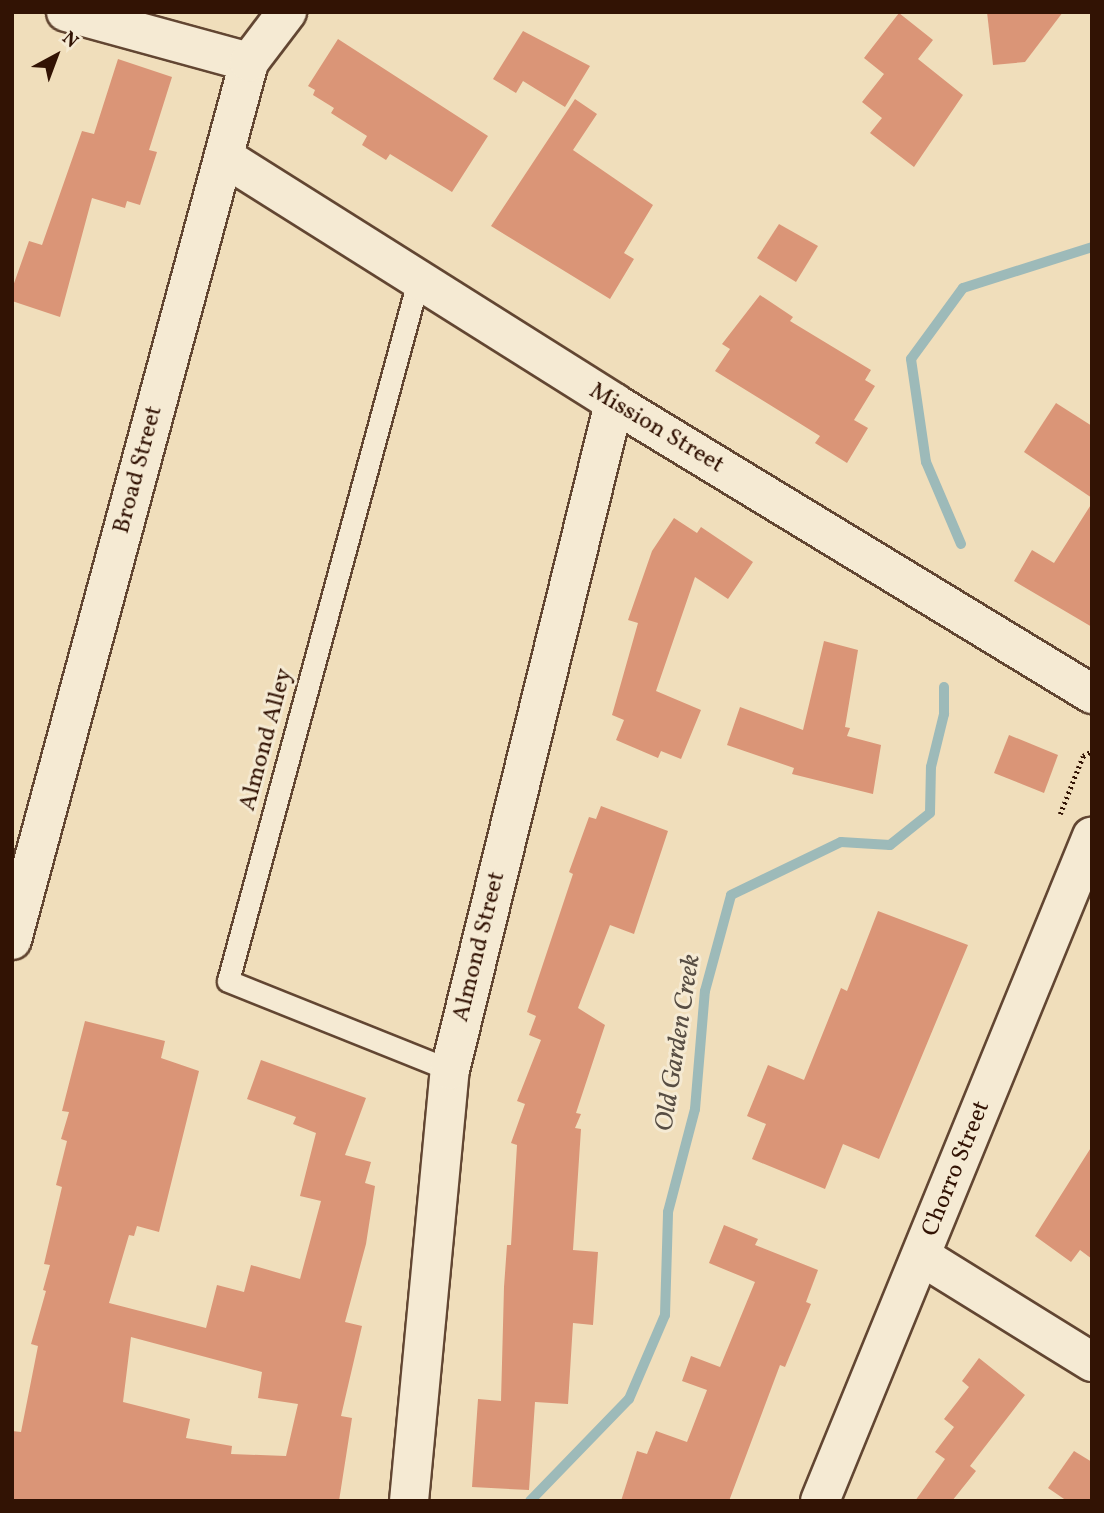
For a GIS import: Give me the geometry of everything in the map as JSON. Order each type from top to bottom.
[{"type":"street","points":[[66,12],[249,62]]},
{"type":"street","name":"Broad Street","points":[[12,940],[249,62],[287,12]]},
{"type":"street","name":"Mission Street","points":[[224,157],[614,403],[1092,694]]},
{"type":"street","name":"Almond Street","points":[[409,1501],[450,1070],[614,403]]},
{"type":"street","name":"Chorro Street","points":[[820,1501],[1092,836]]},
{"type":"street","points":[[921,1256],[1092,1362]]},
{"type":"lane","name":"Almond Alley","points":[[418,281],[228,981],[450,1070]]},
{"type":"building","points":[[987,12],[1063,12],[1025,62],[993,65]]},
{"type":"building","points":[[899,13],[933,40],[918,59],[963,95],[914,167],[870,133],[882,118],[862,102],[884,74],[864,58]]},
{"type":"building","points":[[523,31],[590,66],[565,107],[523,81],[516,93],[493,79]]},
{"type":"building","points":[[338,39],[488,136],[452,192],[390,154],[386,160],[362,145],[367,136],[331,113],[334,108],[313,95],[315,90],[308,86]]},
{"type":"building","points":[[118,59],[172,77],[149,150],[157,152],[140,205],[127,201],[125,208],[92,198],[60,317],[12,301],[12,289],[29,241],[42,245],[82,131],[94,134]]},
{"type":"building","points":[[575,99],[597,114],[573,150],[653,205],[624,253],[634,259],[610,299],[491,226]]},
{"type":"building","points":[[779,224],[818,246],[796,282],[757,258]]},
{"type":"building","points":[[760,295],[793,317],[790,321],[871,370],[865,380],[875,386],[854,420],[868,428],[847,463],[815,443],[820,436],[715,371],[730,349],[722,344]]},
{"type":"building","points":[[1056,403],[1092,426],[1092,498],[1024,452]]},
{"type":"building","points":[[1092,503],[1092,627],[1014,581],[1032,550],[1054,563]]},
{"type":"building","points":[[674,518],[697,533],[701,527],[753,562],[728,599],[695,577],[656,691],[701,710],[681,759],[661,751],[658,758],[616,740],[624,720],[612,715],[638,623],[628,620],[652,551]]},
{"type":"building","points":[[824,641],[858,650],[845,727],[850,728],[847,736],[881,745],[873,794],[792,774],[794,768],[727,745],[740,707],[803,730]]},
{"type":"building","points":[[1009,735],[1058,755],[1044,793],[994,773]]},
{"type":"building","points":[[601,806],[668,831],[634,934],[610,925],[578,1008],[605,1025],[576,1113],[581,1114],[575,1128],[581,1129],[573,1250],[598,1252],[593,1325],[573,1323],[568,1404],[535,1402],[529,1490],[472,1487],[478,1399],[501,1401],[504,1287],[507,1245],[511,1245],[517,1145],[511,1143],[525,1104],[517,1101],[541,1040],[529,1035],[536,1016],[527,1012],[573,874],[569,872],[589,817],[596,819]]},
{"type":"building","points":[[878,911],[968,945],[879,1159],[843,1144],[825,1189],[752,1159],[766,1124],[747,1116],[768,1065],[804,1080],[841,988],[847,991]]},
{"type":"building","points":[[85,1021],[165,1041],[161,1058],[199,1071],[159,1232],[137,1226],[134,1236],[129,1235],[109,1303],[206,1328],[217,1285],[244,1292],[251,1265],[300,1279],[321,1201],[300,1196],[316,1133],[293,1124],[296,1117],[247,1099],[261,1060],[366,1098],[345,1155],[371,1162],[365,1183],[375,1186],[366,1244],[345,1322],[362,1326],[341,1416],[352,1418],[339,1501],[12,1501],[12,1431],[21,1432],[38,1346],[31,1344],[46,1291],[43,1290],[50,1265],[44,1264],[62,1187],[56,1185],[67,1141],[61,1139],[69,1112],[62,1111]],"holes":[[[131,1337],[262,1372],[258,1398],[298,1404],[286,1456],[231,1454],[232,1446],[186,1438],[190,1419],[123,1402]]]},
{"type":"building","points":[[1092,1146],[1092,1259],[1080,1250],[1071,1262],[1035,1236]]},
{"type":"building","points":[[724,1225],[758,1239],[755,1245],[818,1270],[806,1302],[811,1304],[785,1367],[780,1365],[729,1501],[621,1501],[637,1451],[647,1454],[656,1431],[687,1442],[707,1390],[682,1381],[691,1356],[720,1367],[755,1282],[709,1263]]},
{"type":"building","points":[[979,1358],[1025,1395],[970,1466],[976,1471],[952,1501],[915,1501],[945,1459],[935,1452],[954,1427],[944,1419],[969,1387],[962,1381]]},
{"type":"building","points":[[1074,1451],[1092,1462],[1092,1501],[1067,1501],[1048,1488]]},
{"type":"waterway","name":"Old Garden Creek","points":[[961,544],[926,462],[911,359],[963,288],[1092,247]]},
{"type":"waterway","name":"Old Garden Creek","points":[[530,1501],[629,1399],[665,1315],[668,1212],[695,1109],[705,991],[731,895],[841,842],[890,845],[930,813],[931,767],[944,714],[944,687]]}]
